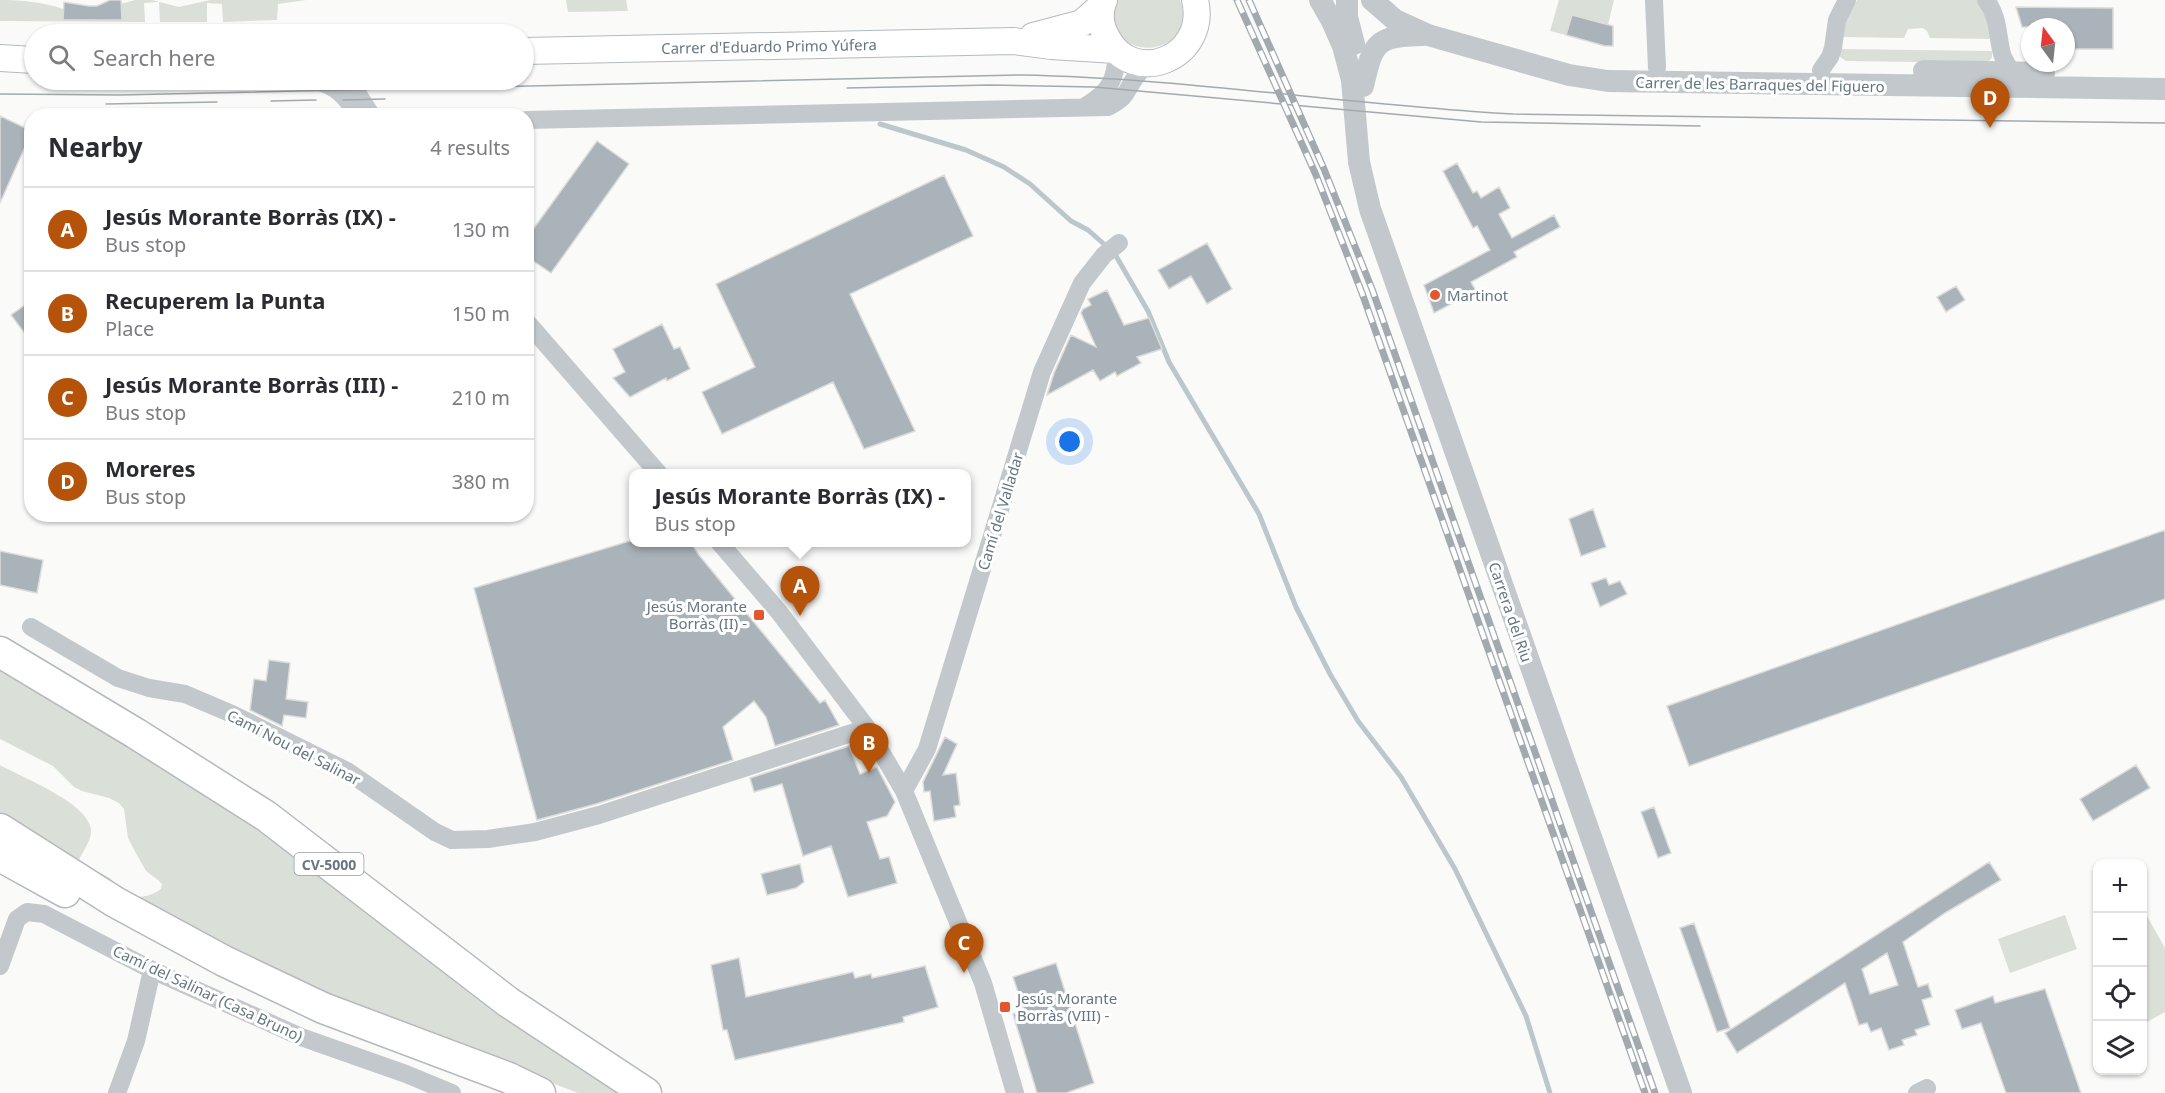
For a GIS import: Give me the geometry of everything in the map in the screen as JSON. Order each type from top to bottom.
[{"type":"highway","name":"CV-5000","points":[[0,652],[135,733],[266,816],[508,1002],[646,1093]]},
{"type":"highway","points":[[0,829],[115,902],[224,961],[323,1008],[509,1078],[540,1093]]},
{"type":"highway","points":[[0,856],[226,982],[285,1007],[509,1078]]},
{"type":"main road","points":[[1148,63],[1170,58],[1179,53],[1187,44],[1197,24],[1195,0]]},
{"type":"main road","points":[[1103,2],[1101,14],[1104,32],[1116,50]]},
{"type":"main road","name":"Carrer d'Eduardo Primo Yúfera","points":[[1014,41],[1082,24],[1103,2]]},
{"type":"main road","name":"Carrer d'Eduardo Primo Yúfera","points":[[534,51],[1014,41],[1116,50],[1128,58],[1148,63]]},
{"type":"main road","points":[[0,58],[24,59]]},
{"type":"street","name":"Carrera del Riu","points":[[1320,0],[1343,46],[1352,80],[1359,162],[1370,209],[1681,1093]]},
{"type":"street","name":"Carrera del Riu","points":[[1347,0],[1349,28],[1357,53],[1363,86],[1357,128]]},
{"type":"street","name":"Carrer de les Barraques del Figuero","points":[[1372,0],[1395,20],[1428,35],[1569,75],[1608,81],[2165,89]]},
{"type":"street","name":"Carrer de les Barraques del Figuero","points":[[1392,0],[1411,16],[1566,60],[1607,66],[2165,75]]},
{"type":"street","points":[[1654,0],[1656,68]]},
{"type":"street","name":"Carrer de les Barraques del Figuero","points":[[1821,70],[1830,57],[1837,20],[1847,0]]},
{"type":"street","points":[[1986,0],[1997,23],[2001,52],[2011,72]]},
{"type":"street","points":[[1363,86],[1371,55],[1383,40],[1402,36],[1428,35]]},
{"type":"street","points":[[1083,108],[1098,99],[1111,83],[1117,66],[1116,50]]},
{"type":"street","points":[[534,120],[1108,107],[1128,92],[1137,75],[1148,63]]},
{"type":"street","points":[[343,90],[353,108]]},
{"type":"street","points":[[348,90],[364,108]]},
{"type":"street","name":"Camí del Valladar","points":[[904,791],[927,749],[1042,372],[1082,283],[1104,255],[1119,243]]},
{"type":"street","points":[[534,330],[655,469]]},
{"type":"street","points":[[722,547],[779,612],[867,728],[904,791],[983,983],[1015,1093]]},
{"type":"street","name":"Camí Nou del Salinar","points":[[31,627],[118,678],[149,688],[185,694],[232,714],[347,771],[435,832],[452,840],[488,839],[523,834],[599,815],[867,728]]},
{"type":"street","name":"Camí del Salinar (Casa Bruno)","points":[[0,966],[17,919],[22,913],[33,911],[44,914],[152,970],[301,1037],[406,1074],[452,1093]]},
{"type":"street","points":[[117,1093],[136,1041],[152,970]]},
{"type":"shaded area","points":[[0,0],[32,2],[63,9],[63,20],[121,20],[121,4],[135,0],[152,0],[179,7],[210,0],[306,0],[278,4],[277,20],[223,22],[222,4],[207,3],[207,22],[160,22],[159,2],[144,3],[145,22],[0,21]]},
{"type":"shaded area","points":[[566,0],[626,0],[628,11],[568,12]]},
{"type":"shaded area","points":[[1116,0],[1180,0],[1183,20],[1176,35],[1164,44],[1149,48],[1134,45],[1121,37],[1114,22]]},
{"type":"shaded area","points":[[1559,0],[1614,0],[1608,25],[1572,15],[1566,35],[1550,31]]},
{"type":"shaded area","points":[[1857,0],[1977,0],[1989,23],[1992,39],[1930,38],[1923,28],[1908,29],[1904,38],[1841,37],[1844,24]]},
{"type":"shaded area","points":[[1840,49],[1992,51],[1992,58],[1986,63],[1846,61],[1840,57]]},
{"type":"shaded area","points":[[0,669],[184,780],[256,827],[332,882],[493,1008],[620,1093],[578,1093],[294,984],[181,928],[0,818],[0,765],[52,791],[78,809],[87,819],[91,833],[79,860],[110,878],[122,891],[131,896],[147,896],[161,889],[162,884],[146,871],[128,838],[124,809],[119,803],[74,787],[53,766],[0,739]]},
{"type":"shaded area","points":[[2065,915],[2077,949],[2010,973],[1998,939]]},
{"type":"shaded area","points":[[2147,916],[2165,948],[2165,1012],[2147,1022]]},
{"type":"building","points":[[110,0],[121,0],[122,20],[63,20],[64,2],[97,6]]},
{"type":"building","points":[[2016,7],[2113,8],[2113,49],[2075,49],[2075,18],[2021,18],[2021,24]]},
{"type":"building","points":[[1572,15],[1613,26],[1613,46],[1605,46],[1566,35]]},
{"type":"building","points":[[0,116],[24,127],[24,149],[0,203]]},
{"type":"building","points":[[597,141],[629,164],[551,273],[534,261],[534,228]]},
{"type":"building","points":[[1457,163],[1473,193],[1477,191],[1481,198],[1499,187],[1510,208],[1499,214],[1512,238],[1554,215],[1560,227],[1514,252],[1517,257],[1471,282],[1476,291],[1434,313],[1424,285],[1490,250],[1477,226],[1473,228],[1443,171]]},
{"type":"building","points":[[944,175],[973,236],[850,294],[915,431],[864,449],[833,382],[722,434],[702,392],[755,367],[716,284]]},
{"type":"building","points":[[1207,243],[1232,289],[1207,304],[1191,276],[1169,289],[1158,270]]},
{"type":"building","points":[[1956,286],[1965,300],[1946,312],[1937,297]]},
{"type":"building","points":[[1107,290],[1124,325],[1149,318],[1162,349],[1137,357],[1141,363],[1117,376],[1115,372],[1100,381],[1093,370],[1047,395],[1071,335],[1096,347],[1081,313],[1083,309],[1091,305],[1088,299]]},
{"type":"building","points":[[24,306],[24,332],[11,315]]},
{"type":"building","points":[[662,324],[674,349],[680,347],[690,369],[667,381],[666,378],[630,397],[613,378],[625,372],[613,349]]},
{"type":"building","points":[[1593,509],[1606,547],[1581,556],[1569,519]]},
{"type":"building","points":[[2165,530],[2165,599],[1689,766],[1667,706]]},
{"type":"building","points":[[629,541],[629,547],[694,547],[820,703],[825,700],[839,725],[775,746],[766,717],[754,701],[723,727],[733,760],[596,804],[537,820],[474,588]]},
{"type":"building","points":[[0,551],[43,560],[37,593],[0,585]]},
{"type":"building","points":[[1606,578],[1609,585],[1620,581],[1627,594],[1600,607],[1591,583]]},
{"type":"building","points":[[269,660],[290,663],[286,699],[308,702],[306,718],[284,715],[282,726],[250,710],[254,679],[266,681]]},
{"type":"building","points":[[945,737],[957,744],[943,775],[956,773],[960,805],[954,806],[956,817],[934,821],[930,791],[924,792],[923,782]]},
{"type":"building","points":[[849,746],[860,774],[877,767],[895,802],[887,816],[867,822],[880,859],[889,857],[897,883],[848,897],[831,846],[803,856],[782,784],[754,792],[750,778]]},
{"type":"building","points":[[2136,765],[2150,788],[2093,821],[2080,799]]},
{"type":"building","points":[[1654,807],[1671,853],[1658,858],[1641,812]]},
{"type":"building","points":[[1989,862],[2001,880],[1945,913],[1903,942],[1918,987],[1928,984],[1932,997],[1922,1000],[1930,1025],[1915,1030],[1917,1035],[1902,1040],[1904,1045],[1889,1050],[1881,1028],[1871,1032],[1867,1023],[1859,1025],[1845,983],[1737,1053],[1725,1033]],"holes":[[[1887,953],[1898,985],[1870,994],[1862,969]]]},
{"type":"building","points":[[800,864],[804,882],[796,888],[767,895],[761,874]]},
{"type":"building","points":[[1694,923],[1730,1028],[1717,1032],[1680,928]]},
{"type":"building","points":[[739,958],[746,997],[853,972],[855,978],[871,974],[872,978],[925,966],[938,1007],[903,1017],[904,1022],[735,1060],[727,1030],[723,1030],[711,965]]},
{"type":"building","points":[[1056,963],[1094,1083],[1066,1093],[1037,1093],[1013,1014],[1024,1010],[1013,977]]},
{"type":"building","points":[[2045,989],[2081,1093],[2006,1093],[1981,1023],[1962,1029],[1955,1010],[1993,996],[1995,1003]]},
{"type":"waterway","points":[[880,124],[966,150],[1004,167],[1030,184],[1071,221],[1088,230],[1105,245]]},
{"type":"waterway","points":[[1116,256],[1148,311],[1169,362],[1259,514],[1296,607],[1330,674],[1358,721],[1401,777],[1455,869],[1526,1016],[1550,1093]]},
{"type":"tram line","points":[[534,86],[1021,75],[1144,81],[1390,105],[1513,114],[2165,123]]},
{"type":"tram line","points":[[847,88],[990,85],[1094,87],[1481,122],[1700,126]]},
{"type":"tram line","points":[[0,94],[120,95],[345,90]]},
{"type":"tram line","points":[[343,100],[385,99]]},
{"type":"tram line","points":[[271,101],[316,100]]},
{"type":"tram line","points":[[106,104],[217,102]]},
{"type":"railway","points":[[1237,0],[1316,175],[1362,293],[1645,1093]]},
{"type":"railway","points":[[1249,0],[1324,169],[1372,289],[1655,1093]]},
{"type":"place","name":"Moreres","points":[[1990,128]]},
{"type":"place","name":"Martinot","points":[[1435,295]]},
{"type":"place","name":"Jesús Morante Borràs (II) -","points":[[759,615]]},
{"type":"place","name":"Jesús Morante Borràs (IX) -","points":[[800,616]]},
{"type":"place","name":"Recuperem la Punta","points":[[869,773]]},
{"type":"place","name":"Jesús Morante Borràs (III) -","points":[[964,973]]},
{"type":"place","name":"Jesús Morante Borràs (VIII) -","points":[[1005,1007]]}]
